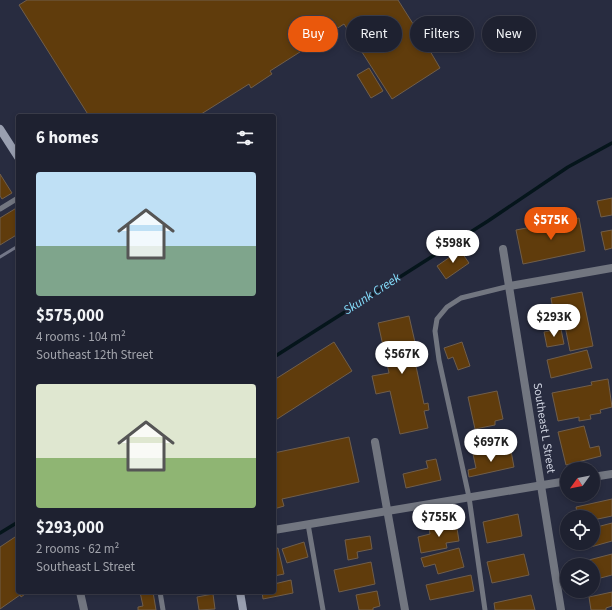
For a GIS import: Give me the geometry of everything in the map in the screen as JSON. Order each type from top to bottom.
[{"type":"street","points":[[0,129],[16,154]]},
{"type":"street","name":"Southeast L Street","points":[[503,249],[561,610]]},
{"type":"street","points":[[510,286],[612,268]]},
{"type":"street","points":[[375,442],[405,610]]},
{"type":"street","points":[[600,476],[612,474]]},
{"type":"street","points":[[276,530],[560,482]]},
{"type":"street","points":[[80,594],[84,610]]},
{"type":"street","points":[[240,594],[243,610]]},
{"type":"lane","points":[[0,209],[16,199]]},
{"type":"lane","points":[[485,610],[469,497],[439,360],[435,332],[437,318],[447,307],[461,298],[510,286]]},
{"type":"lane","points":[[308,524],[323,610]]},
{"type":"lane","points":[[160,594],[163,610]]},
{"type":"building","points":[[27,0],[398,0],[410,19],[410,52],[431,52],[440,68],[392,99],[362,52],[402,52],[402,16],[346,16],[346,27],[344,24],[338,28],[338,16],[288,16],[288,52],[300,52],[270,71],[272,74],[251,88],[249,84],[201,114],[88,114],[19,5]]},
{"type":"building","points":[[369,68],[383,91],[371,98],[357,75]]},
{"type":"building","points":[[0,174],[12,193],[2,199],[0,196]]},
{"type":"building","points":[[612,198],[612,215],[601,217],[597,201]]},
{"type":"building","points":[[16,208],[16,235],[0,245],[0,218]]},
{"type":"building","points":[[579,218],[585,251],[523,264],[516,230]]},
{"type":"building","points":[[612,230],[612,248],[605,250],[601,232]]},
{"type":"building","points":[[460,250],[469,263],[446,279],[437,266]]},
{"type":"building","points":[[582,292],[593,346],[570,351],[564,321],[555,322],[551,298]]},
{"type":"building","points":[[409,316],[417,351],[413,352],[424,404],[428,403],[429,410],[424,411],[428,428],[400,434],[390,391],[376,394],[372,376],[389,373],[378,323]]},
{"type":"building","points":[[561,329],[564,344],[547,347],[544,332]]},
{"type":"building","points":[[334,342],[352,371],[276,420],[276,379]]},
{"type":"building","points":[[462,342],[470,366],[458,370],[453,357],[448,359],[444,348]]},
{"type":"building","points":[[587,350],[592,368],[551,378],[547,360]]},
{"type":"building","points":[[608,379],[612,407],[600,410],[601,413],[590,415],[591,419],[579,421],[579,417],[558,421],[552,393],[592,385],[591,382]]},
{"type":"building","points":[[497,391],[503,419],[495,421],[495,425],[475,429],[468,397]]},
{"type":"building","points":[[584,426],[590,448],[599,446],[601,456],[578,462],[565,462],[558,432]]},
{"type":"building","points":[[349,437],[359,482],[282,499],[284,506],[276,508],[276,453]]},
{"type":"building","points":[[491,451],[492,455],[511,451],[514,467],[469,477],[468,470],[476,468],[473,454]]},
{"type":"building","points":[[436,459],[441,480],[406,488],[403,474],[428,468],[426,461]]},
{"type":"building","points":[[612,499],[612,516],[600,519],[600,510],[577,510],[576,507]]},
{"type":"building","points":[[518,514],[522,536],[487,543],[483,522]]},
{"type":"building","points":[[456,522],[459,541],[446,543],[447,548],[421,553],[418,537],[430,534],[429,528]]},
{"type":"building","points":[[612,523],[612,541],[600,544],[600,526]]},
{"type":"building","points":[[16,536],[16,594],[25,594],[21,597],[20,595],[0,609],[0,547]]},
{"type":"building","points":[[370,536],[372,549],[357,552],[358,558],[348,560],[345,540]]},
{"type":"building","points":[[304,542],[308,557],[287,563],[282,549]]},
{"type":"building","points":[[276,548],[278,548],[284,574],[276,576]]},
{"type":"building","points":[[459,548],[464,567],[438,574],[435,564],[424,567],[421,558]]},
{"type":"building","points":[[524,554],[529,575],[492,583],[487,562]]},
{"type":"building","points":[[612,554],[612,575],[600,578],[600,558],[596,558]]},
{"type":"building","points":[[371,562],[375,584],[339,592],[334,570]]},
{"type":"building","points":[[471,575],[474,591],[430,600],[426,585]]},
{"type":"building","points":[[291,580],[293,593],[263,599],[262,594],[276,594],[276,584]]},
{"type":"building","points":[[377,591],[380,606],[373,608],[373,610],[359,610],[356,595]]},
{"type":"building","points":[[612,592],[612,606],[606,608],[606,610],[591,610],[589,598],[600,598],[600,595]]},
{"type":"building","points":[[140,594],[153,594],[156,610],[138,610],[138,607],[143,606]]},
{"type":"building","points":[[213,594],[215,609],[199,610],[197,597]]},
{"type":"building","points":[[531,595],[535,610],[495,610],[494,603]]},
{"type":"waterway","name":"Skunk Creek","points":[[276,356],[488,221],[568,167],[612,143]]},
{"type":"waterway","name":"Skunk Creek","points":[[0,533],[16,523]]},
{"type":"railway","points":[[0,257],[16,247]]}]
